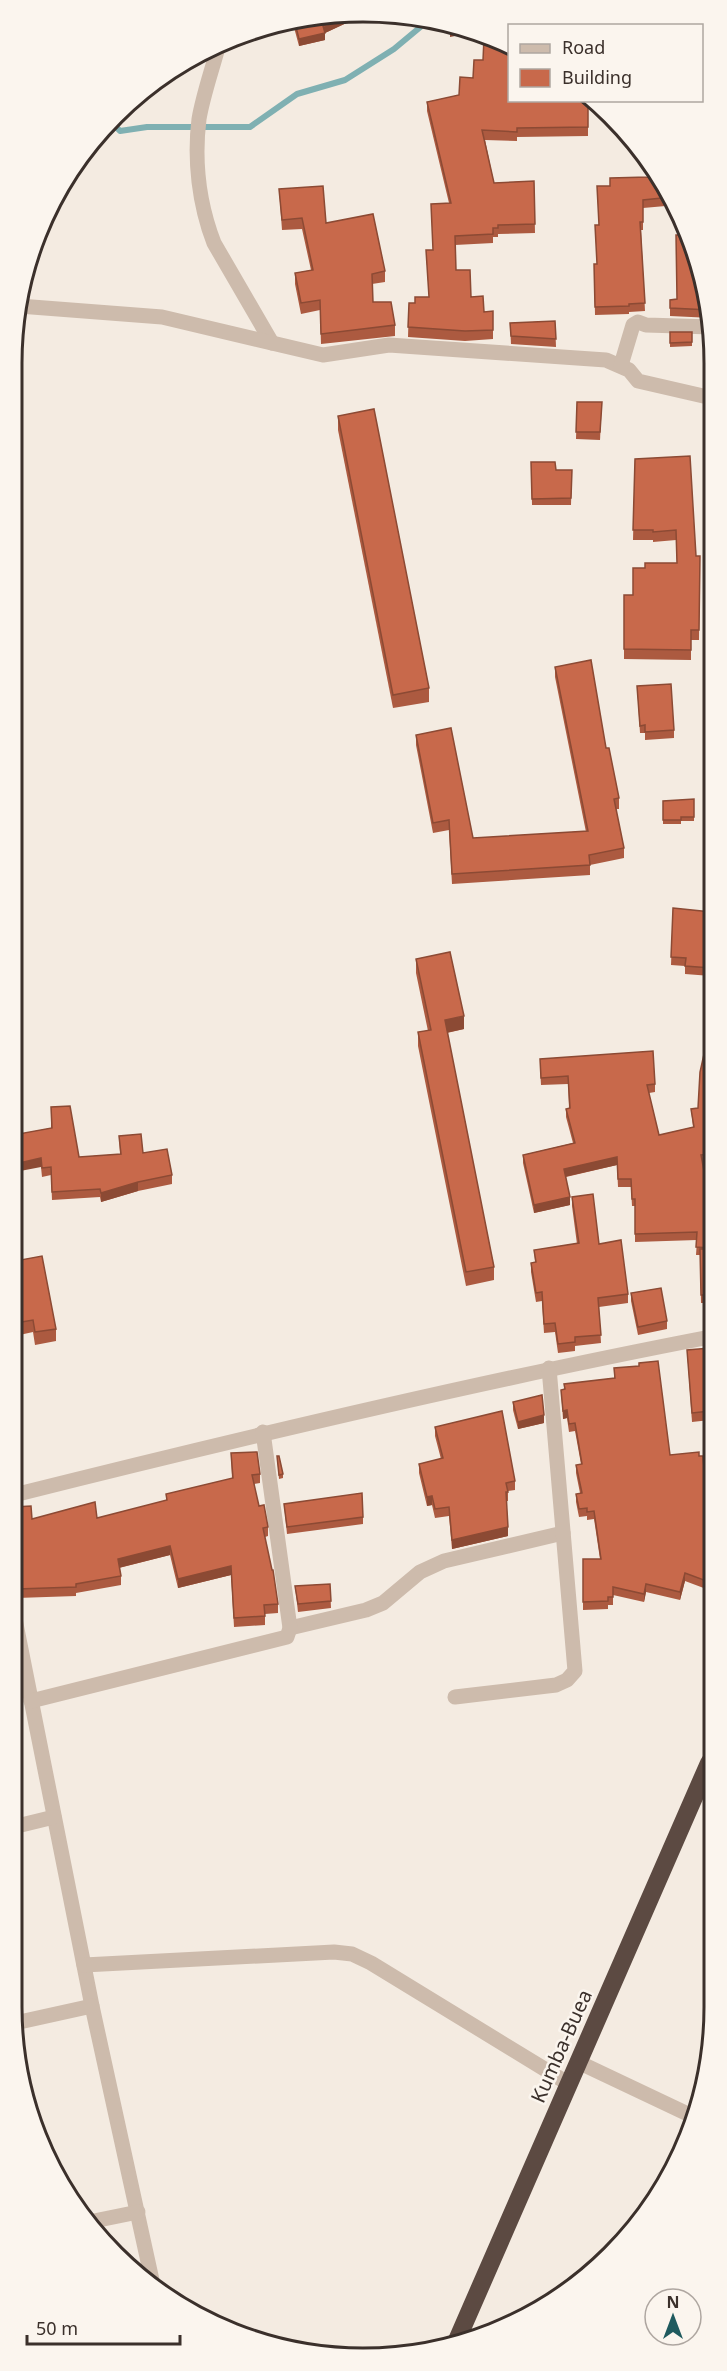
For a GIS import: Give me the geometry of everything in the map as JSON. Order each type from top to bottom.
[{"type":"highway","name":"Kumba-Buea","points":[[459,2335],[704,1775]]},
{"type":"street","points":[[216,57],[200,117],[196,154],[207,226],[214,243],[272,343]]},
{"type":"street","points":[[27,307],[162,317],[323,355],[389,345],[606,360],[629,370],[638,381],[704,396]]},
{"type":"street","points":[[621,365],[633,325],[638,322],[646,325],[703,327]]},
{"type":"street","points":[[22,1493],[263,1432],[549,1368],[704,1339]]},
{"type":"street","points":[[455,1697],[556,1685],[567,1680],[574,1671],[549,1368]]},
{"type":"street","points":[[31,1701],[287,1637],[290,1628],[263,1432]]},
{"type":"street","points":[[290,1628],[366,1610],[383,1603],[420,1572],[444,1561],[563,1533]]},
{"type":"street","points":[[22,1655],[92,2006],[151,2274]]},
{"type":"street","points":[[22,1825],[54,1817]]},
{"type":"street","points":[[84,1965],[334,1952],[352,1954],[371,1963],[569,2084]]},
{"type":"street","points":[[23,2021],[92,2006]]},
{"type":"street","points":[[578,2062],[687,2114]]},
{"type":"street","points":[[97,2220],[138,2212]]},
{"type":"building","points":[[327,24],[323,26],[325,33],[299,39],[297,29]]},
{"type":"building","points":[[484,45],[508,55],[508,102],[582,102],[588,107],[588,127],[517,128],[517,132],[482,130],[494,183],[534,181],[535,224],[498,225],[498,228],[493,228],[493,234],[455,236],[456,270],[470,270],[471,297],[483,296],[484,312],[493,311],[493,330],[465,331],[408,327],[409,303],[415,303],[415,297],[429,297],[426,250],[433,250],[431,204],[451,203],[427,102],[459,95],[460,77],[473,78],[474,60],[483,60]]},
{"type":"building","points":[[648,177],[662,198],[643,200],[643,222],[640,222],[645,303],[595,307],[594,264],[597,264],[595,225],[599,225],[597,186],[610,186],[610,178]]},
{"type":"building","points":[[323,186],[326,223],[373,214],[385,271],[372,274],[373,302],[391,302],[395,325],[321,334],[320,300],[301,303],[295,273],[313,270],[302,218],[282,220],[279,189]]},
{"type":"building","points":[[676,235],[680,235],[693,275],[700,310],[670,308],[670,300],[677,299]]},
{"type":"building","points":[[555,321],[556,339],[511,336],[510,323]]},
{"type":"building","points":[[670,332],[692,332],[692,342],[670,343]]},
{"type":"building","points":[[577,402],[602,402],[600,432],[576,432]]},
{"type":"building","points":[[374,409],[429,688],[393,695],[338,416]]},
{"type":"building","points":[[690,456],[696,556],[700,556],[699,630],[691,630],[691,650],[624,649],[624,595],[633,595],[633,568],[645,568],[645,563],[677,563],[676,530],[653,532],[653,530],[633,530],[635,459]]},
{"type":"building","points":[[531,462],[555,462],[556,470],[572,470],[571,498],[532,499]]},
{"type":"building","points":[[591,660],[606,748],[609,748],[619,798],[614,799],[624,848],[589,855],[590,865],[452,874],[449,820],[433,823],[416,735],[451,728],[473,838],[588,831],[555,667]]},
{"type":"building","points":[[671,684],[674,730],[645,732],[645,725],[640,726],[637,686]]},
{"type":"building","points":[[694,799],[694,817],[663,820],[663,801]]},
{"type":"building","points":[[673,908],[704,911],[704,967],[685,966],[686,958],[671,957]]},
{"type":"building","points":[[450,952],[464,1016],[445,1020],[494,1267],[466,1272],[418,1032],[431,1030],[416,959]]},
{"type":"building","points":[[653,1051],[655,1084],[647,1085],[659,1135],[694,1127],[691,1109],[698,1108],[700,1072],[704,1054],[704,1155],[701,1155],[704,1171],[704,1248],[696,1247],[697,1232],[635,1234],[635,1199],[632,1199],[631,1179],[618,1179],[617,1157],[564,1169],[570,1197],[534,1205],[523,1155],[575,1143],[566,1109],[570,1108],[568,1076],[541,1078],[540,1059]]},
{"type":"building","points":[[70,1106],[79,1157],[121,1154],[119,1136],[141,1134],[143,1153],[167,1149],[172,1175],[101,1193],[100,1189],[52,1192],[51,1167],[42,1168],[41,1158],[22,1162],[22,1133],[52,1128],[51,1107]]},
{"type":"building","points":[[593,1194],[599,1244],[621,1240],[628,1294],[598,1298],[601,1335],[575,1337],[575,1342],[558,1344],[555,1323],[544,1324],[542,1292],[536,1293],[531,1263],[536,1262],[534,1250],[579,1243],[572,1197]]},
{"type":"building","points":[[700,1249],[704,1249],[704,1295],[701,1295]]},
{"type":"building","points":[[42,1256],[56,1329],[35,1332],[33,1320],[22,1322],[22,1260]]},
{"type":"building","points":[[661,1288],[667,1321],[638,1327],[631,1293]]},
{"type":"building","points":[[704,1349],[704,1412],[692,1413],[687,1350]]},
{"type":"building","points":[[658,1361],[670,1455],[699,1452],[699,1456],[703,1456],[704,1580],[685,1573],[680,1592],[646,1584],[644,1594],[613,1587],[613,1597],[608,1597],[608,1601],[583,1602],[583,1559],[601,1559],[594,1511],[587,1512],[587,1508],[579,1509],[576,1494],[582,1493],[576,1465],[582,1464],[575,1423],[569,1424],[567,1410],[563,1411],[561,1390],[565,1389],[564,1384],[615,1378],[614,1368],[639,1366],[639,1363]]},
{"type":"building","points":[[542,1395],[544,1415],[518,1422],[513,1402]]},
{"type":"building","points":[[502,1411],[515,1481],[506,1483],[508,1527],[452,1540],[449,1507],[435,1509],[432,1496],[427,1497],[419,1464],[443,1458],[435,1427]]},
{"type":"building","points":[[257,1452],[260,1474],[252,1475],[259,1506],[264,1505],[268,1527],[263,1528],[278,1604],[264,1605],[265,1616],[234,1618],[231,1566],[178,1579],[170,1546],[118,1559],[121,1576],[76,1584],[76,1587],[22,1589],[22,1507],[31,1506],[32,1519],[95,1502],[97,1518],[167,1500],[166,1494],[233,1478],[231,1453]]},
{"type":"building","points":[[277,1456],[279,1456],[283,1474],[279,1475]]},
{"type":"building","points":[[362,1493],[363,1517],[287,1527],[284,1504]]},
{"type":"building","points":[[330,1584],[331,1601],[298,1604],[295,1586]]},
{"type":"waterway","points":[[117,128],[120,131],[147,127],[250,127],[297,94],[345,80],[394,49],[420,27]]}]
